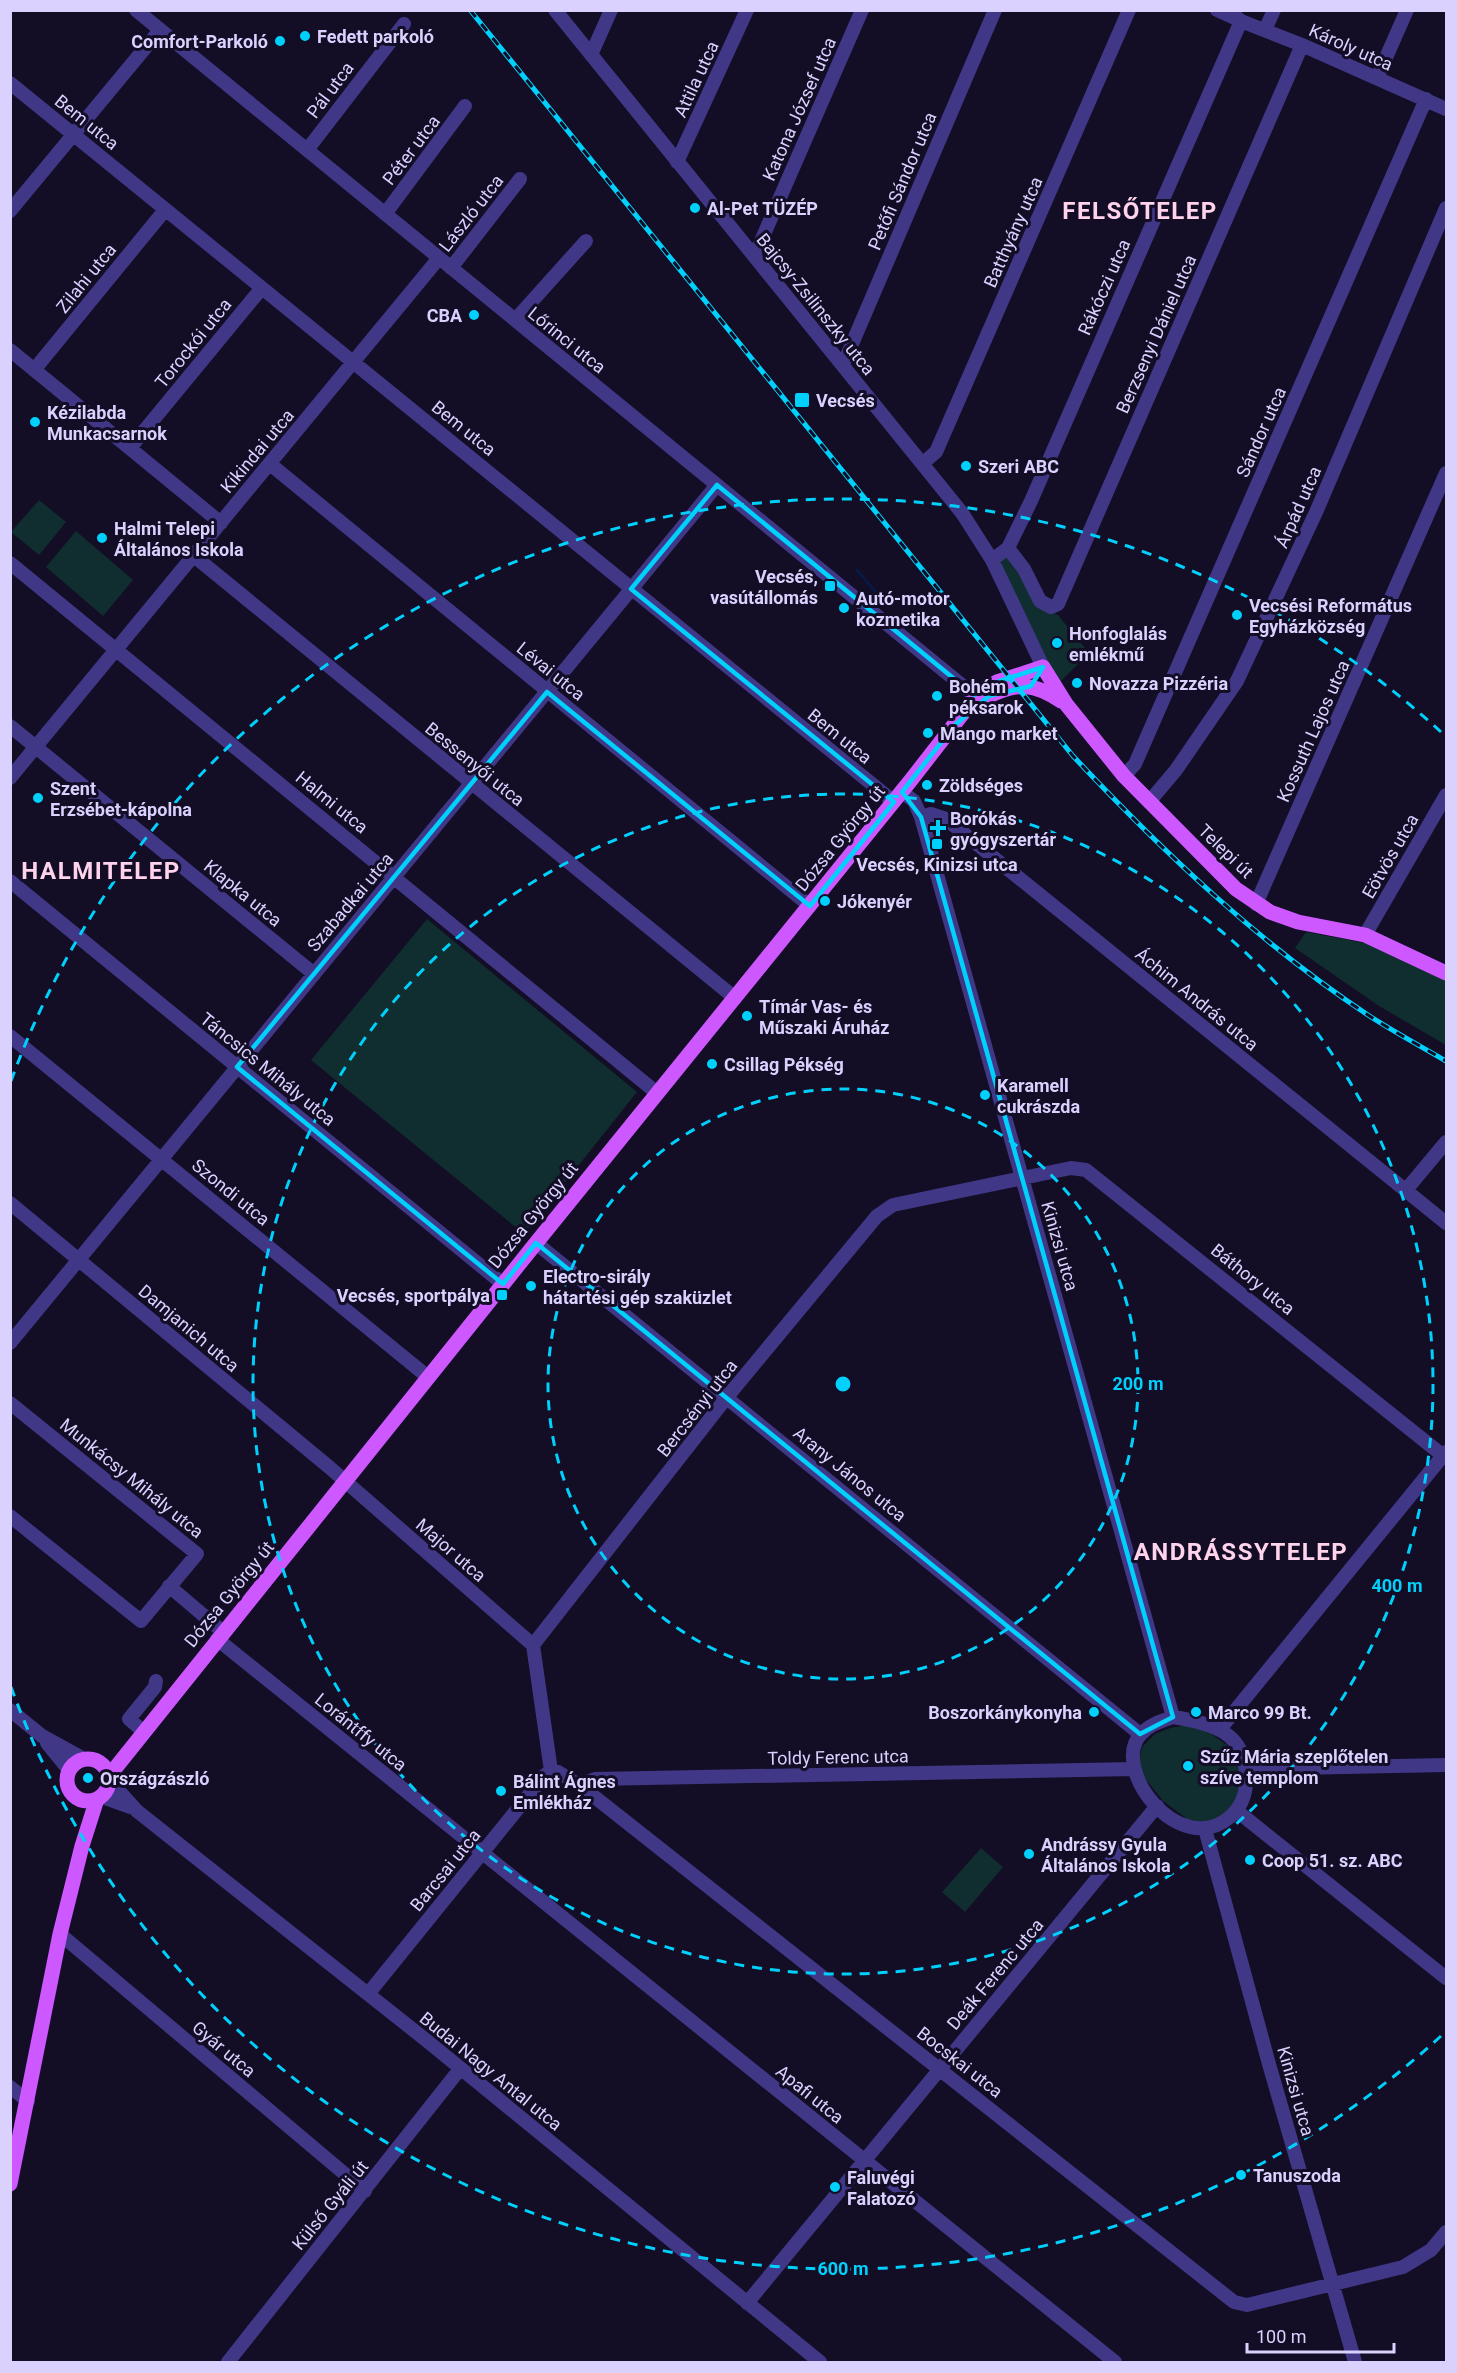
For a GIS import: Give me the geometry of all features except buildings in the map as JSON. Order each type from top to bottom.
[{"type":"main road","name":"Telepi út","points":[[1042,667],[1066,704],[1124,776],[1206,861],[1256,904],[1270,912],[1298,921],[1365,935],[1446,974]]},
{"type":"main road","name":"Dózsa György út","points":[[109,1778],[344,1481],[898,797],[975,696],[996,682],[1042,667]]},
{"type":"main road","points":[[1042,667],[1039,676],[1031,686],[1040,688],[1066,704]]},
{"type":"main road","name":"Dózsa György út","points":[[955,725],[989,696],[1010,688],[1031,686]]},
{"type":"main road","name":"Dózsa György út","points":[[91,1760],[141,1736]]},
{"type":"main road","points":[[10,2184],[60,1934],[82,1846],[100,1798],[106,1792],[109,1778],[104,1766],[91,1760],[73,1765],[69,1770],[67,1784],[73,1795],[85,1801],[100,1798]]},
{"type":"main road","points":[[79,1799],[82,1846]]},
{"type":"street","name":"Lőrinci utca","points":[[136,10],[975,696]]},
{"type":"street","name":"Bajcsy-Zsilinszky utca","points":[[555,10],[972,526],[992,560],[1042,667]]},
{"type":"street","points":[[591,55],[611,10]]},
{"type":"street","name":"Attila utca","points":[[677,162],[747,10]]},
{"type":"street","name":"Katona József utca","points":[[753,254],[758,248],[862,10]]},
{"type":"street","name":"Petőfi Sándor utca","points":[[843,365],[995,10]]},
{"type":"street","name":"Batthyány utca","points":[[923,463],[936,452],[1129,10]]},
{"type":"street","name":"Károly utca","points":[[1217,10],[1446,108]]},
{"type":"street","name":"Károly utca","points":[[1225,10],[1241,21]]},
{"type":"street","points":[[1266,30],[1274,10]]},
{"type":"street","points":[[1377,78],[1407,10]]},
{"type":"street","name":"Rákóczi utca","points":[[992,560],[1008,548],[1031,501],[1241,21]]},
{"type":"street","name":"Pál utca","points":[[307,150],[404,24]]},
{"type":"street","points":[[10,211],[160,30]]},
{"type":"street","name":"Berzsenyi Dániel utca","points":[[1008,548],[1024,569],[1040,601],[1051,607],[1058,604],[1302,45]]},
{"type":"street","name":"Bem utca","points":[[10,83],[631,589],[898,797]]},
{"type":"street","name":"Sándor utca","points":[[1124,776],[1135,764],[1426,99]]},
{"type":"street","name":"Péter utca","points":[[385,214],[465,106]]},
{"type":"street","name":"László utca","points":[[451,268],[520,179]]},
{"type":"street","name":"Árpád utca","points":[[1149,802],[1176,770],[1237,681],[1312,520],[1446,208]]},
{"type":"street","name":"Zilahi utca","points":[[34,370],[165,210]]},
{"type":"street","points":[[515,320],[586,241]]},
{"type":"street","name":"Kikindai utca","points":[[10,778],[439,258]]},
{"type":"street","name":"Torockói utca","points":[[130,448],[261,289]]},
{"type":"street","points":[[10,350],[221,523]]},
{"type":"street","name":"Lévai utca","points":[[270,464],[810,906]]},
{"type":"street","name":"Kossuth Lajos utca","points":[[1256,904],[1446,473]]},
{"type":"street","name":"Szabadkai utca","points":[[10,1343],[717,485]]},
{"type":"street","name":"Bessenyői utca","points":[[194,556],[735,998]]},
{"type":"street","name":"Halmi utca","points":[[10,563],[657,1093]]},
{"type":"street","name":"Klapka utca","points":[[10,726],[314,974]]},
{"type":"street","name":"Eötvös utca","points":[[1365,935],[1446,795]]},
{"type":"street","name":"Kinizsi utca","points":[[898,797],[914,801],[921,817],[1173,1717]]},
{"type":"street","name":"Áchim András utca","points":[[921,817],[931,814],[946,819],[1446,1223]]},
{"type":"street","name":"Táncsics Mihály utca","points":[[10,881],[503,1284]]},
{"type":"street","name":"Szondi utca","points":[[10,1036],[428,1377]]},
{"type":"street","points":[[1406,1190],[1446,1142]]},
{"type":"street","name":"Báthory utca","points":[[1023,1178],[1071,1168],[1092,1173],[1445,1455]]},
{"type":"street","name":"Bercsényi utca","points":[[533,1645],[727,1397],[877,1216],[885,1209],[904,1202],[1023,1178]]},
{"type":"street","name":"Damjanich utca","points":[[10,1203],[344,1481]]},
{"type":"street","name":"Arany János utca","points":[[536,1243],[1140,1734]]},
{"type":"street","name":"Munkácsy Mihály utca","points":[[10,1403],[198,1554],[169,1586]]},
{"type":"street","points":[[1220,1729],[1445,1455]]},
{"type":"street","name":"Major utca","points":[[344,1481],[533,1645]]},
{"type":"street","points":[[10,1516],[141,1621],[169,1586]]},
{"type":"street","name":"Lorántffy utca","points":[[169,1586],[220,1636],[481,1853]]},
{"type":"street","points":[[533,1645],[551,1771],[558,1772],[582,1787]]},
{"type":"street","points":[[141,1736],[129,1719],[155,1688],[156,1681]]},
{"type":"street","points":[[10,1710],[42,1736],[69,1770]]},
{"type":"street","points":[[1173,1717],[1202,1721],[1220,1729],[1240,1747],[1247,1769],[1246,1790],[1237,1810],[1223,1822],[1205,1829],[1184,1827],[1168,1818],[1143,1788],[1133,1769],[1134,1745],[1140,1734],[1154,1723],[1173,1717]]},
{"type":"street","points":[[42,1736],[91,1760]]},
{"type":"street","points":[[1247,1769],[1446,1765]]},
{"type":"street","name":"Toldy Ferenc utca","points":[[582,1787],[595,1779],[1133,1769]]},
{"type":"street","name":"Barcsai utca","points":[[368,1994],[544,1775],[551,1771]]},
{"type":"street","name":"Budai Nagy Antal utca","points":[[109,1778],[137,1810],[368,1994],[820,2362]]},
{"type":"street","name":"Bocskai utca","points":[[582,1787],[1234,2302],[1247,2305],[1403,2267],[1431,2250],[1446,2232]]},
{"type":"street","name":"Budai Nagy Antal utca","points":[[100,1798],[113,1799],[137,1810]]},
{"type":"street","name":"Deák Ferenc utca","points":[[747,2303],[1157,1806]]},
{"type":"street","points":[[1237,1810],[1446,1978]]},
{"type":"street","name":"Kinizsi utca","points":[[1205,1829],[1269,2064],[1355,2362]]},
{"type":"street","name":"Apafi utca","points":[[481,1853],[1115,2362]]},
{"type":"street","name":"Gyár utca","points":[[60,1934],[365,2192]]},
{"type":"street","name":"Külső Gyáli út","points":[[234,2360],[460,2069]]},
{"type":"street","points":[[10,2087],[28,2101]]},
{"type":"highlighted area","points":[[717,485],[974,695],[997,682],[1043,667],[1031,686],[989,696],[955,725],[902,792],[921,817],[1173,1717],[1140,1734],[536,1243],[503,1284],[237,1067],[547,692],[810,906],[894,802],[631,589]]},
{"type":"green space","points":[[39,500],[66,522],[39,555],[11,532]]},
{"type":"green space","points":[[76,531],[133,580],[103,616],[46,567]]},
{"type":"green space","points":[[1007,557],[1011,558],[1045,609],[1058,615],[1089,653],[1059,683],[1046,663],[1000,562]]},
{"type":"green space","points":[[427,919],[637,1092],[524,1234],[311,1060]]},
{"type":"green space","points":[[1306,932],[1370,944],[1446,978],[1446,1045],[1379,1006],[1295,948]]},
{"type":"green space","points":[[1187,1725],[1203,1728],[1231,1748],[1239,1760],[1243,1774],[1236,1802],[1224,1815],[1208,1823],[1190,1821],[1163,1801],[1143,1776],[1139,1761],[1142,1747],[1155,1734]]},
{"type":"green space","points":[[981,1848],[1003,1867],[965,1912],[942,1892]]},
{"type":"waterway","points":[[857,570],[879,596]]},
{"type":"railway","points":[[470,10],[1073,756],[1178,862],[1252,928],[1330,989],[1371,1017],[1446,1061]]},
{"type":"place","name":"Fedett parkoló","points":[[305,36]]},
{"type":"place","name":"Comfort-Parkoló","points":[[280,41]]},
{"type":"place","name":"Al-Pet TÜZÉP","points":[[695,208]]},
{"type":"place","name":"CBA","points":[[474,315]]},
{"type":"place","name":"Vecsés","points":[[802,400]]},
{"type":"place","name":"Kézilabda Munkacsarnok","points":[[35,422]]},
{"type":"place","name":"Szeri ABC","points":[[966,466]]},
{"type":"place","name":"Halmi Telepi Általános Iskola","points":[[102,538]]},
{"type":"place","name":"Vecsés, vasútállomás","points":[[830,586]]},
{"type":"place","name":"Autó-motor kozmetika","points":[[844,608]]},
{"type":"place","name":"Vecsési Református Egyházközség","points":[[1237,615]]},
{"type":"place","name":"Honfoglalás emlékmű","points":[[1057,643]]},
{"type":"place","name":"Novazza Pizzéria","points":[[1077,683]]},
{"type":"place","name":"Bohém péksarok","points":[[937,696]]},
{"type":"place","name":"Mango market","points":[[928,733]]},
{"type":"place","name":"Zöldséges","points":[[927,785]]},
{"type":"place","name":"Szent Erzsébet-kápolna","points":[[38,798]]},
{"type":"place","name":"Borókás gyógyszertár","points":[[938,828]]},
{"type":"place","name":"Vecsés, Kinizsi utca","points":[[937,844]]},
{"type":"place","name":"Jókenyér","points":[[825,901]]},
{"type":"place","name":"Tímár Vas- és Műszaki Áruház","points":[[747,1016]]},
{"type":"place","name":"Csillag Pékség","points":[[712,1064]]},
{"type":"place","name":"Karamell cukrászda","points":[[985,1095]]},
{"type":"place","name":"Electro-sirály hátartési gép szaküzlet","points":[[531,1286]]},
{"type":"place","name":"Vecsés, sportpálya","points":[[502,1295]]},
{"type":"place","name":"Boszorkánykonyha","points":[[1094,1712]]},
{"type":"place","name":"Marco 99 Bt.","points":[[1196,1712]]},
{"type":"place","name":"Szűz Mária szeplőtelen szíve templom","points":[[1188,1766]]},
{"type":"place","name":"Országzászló","points":[[88,1778]]},
{"type":"place","name":"Bálint Ágnes Emlékház","points":[[501,1791]]},
{"type":"place","name":"Andrássy Gyula Általános Iskola","points":[[1029,1854]]},
{"type":"place","name":"Coop 51. sz. ABC","points":[[1250,1860]]},
{"type":"place","name":"Tanuszoda","points":[[1241,2175]]},
{"type":"place","name":"Faluvégi Falatozó","points":[[835,2187]]},
{"type":"district","name":"FELSŐTELEP","points":[[1140,211]]},
{"type":"district","name":"HALMITELEP","points":[[101,871]]},
{"type":"district","name":"ANDRÁSSYTELEP","points":[[1241,1552]]}]
